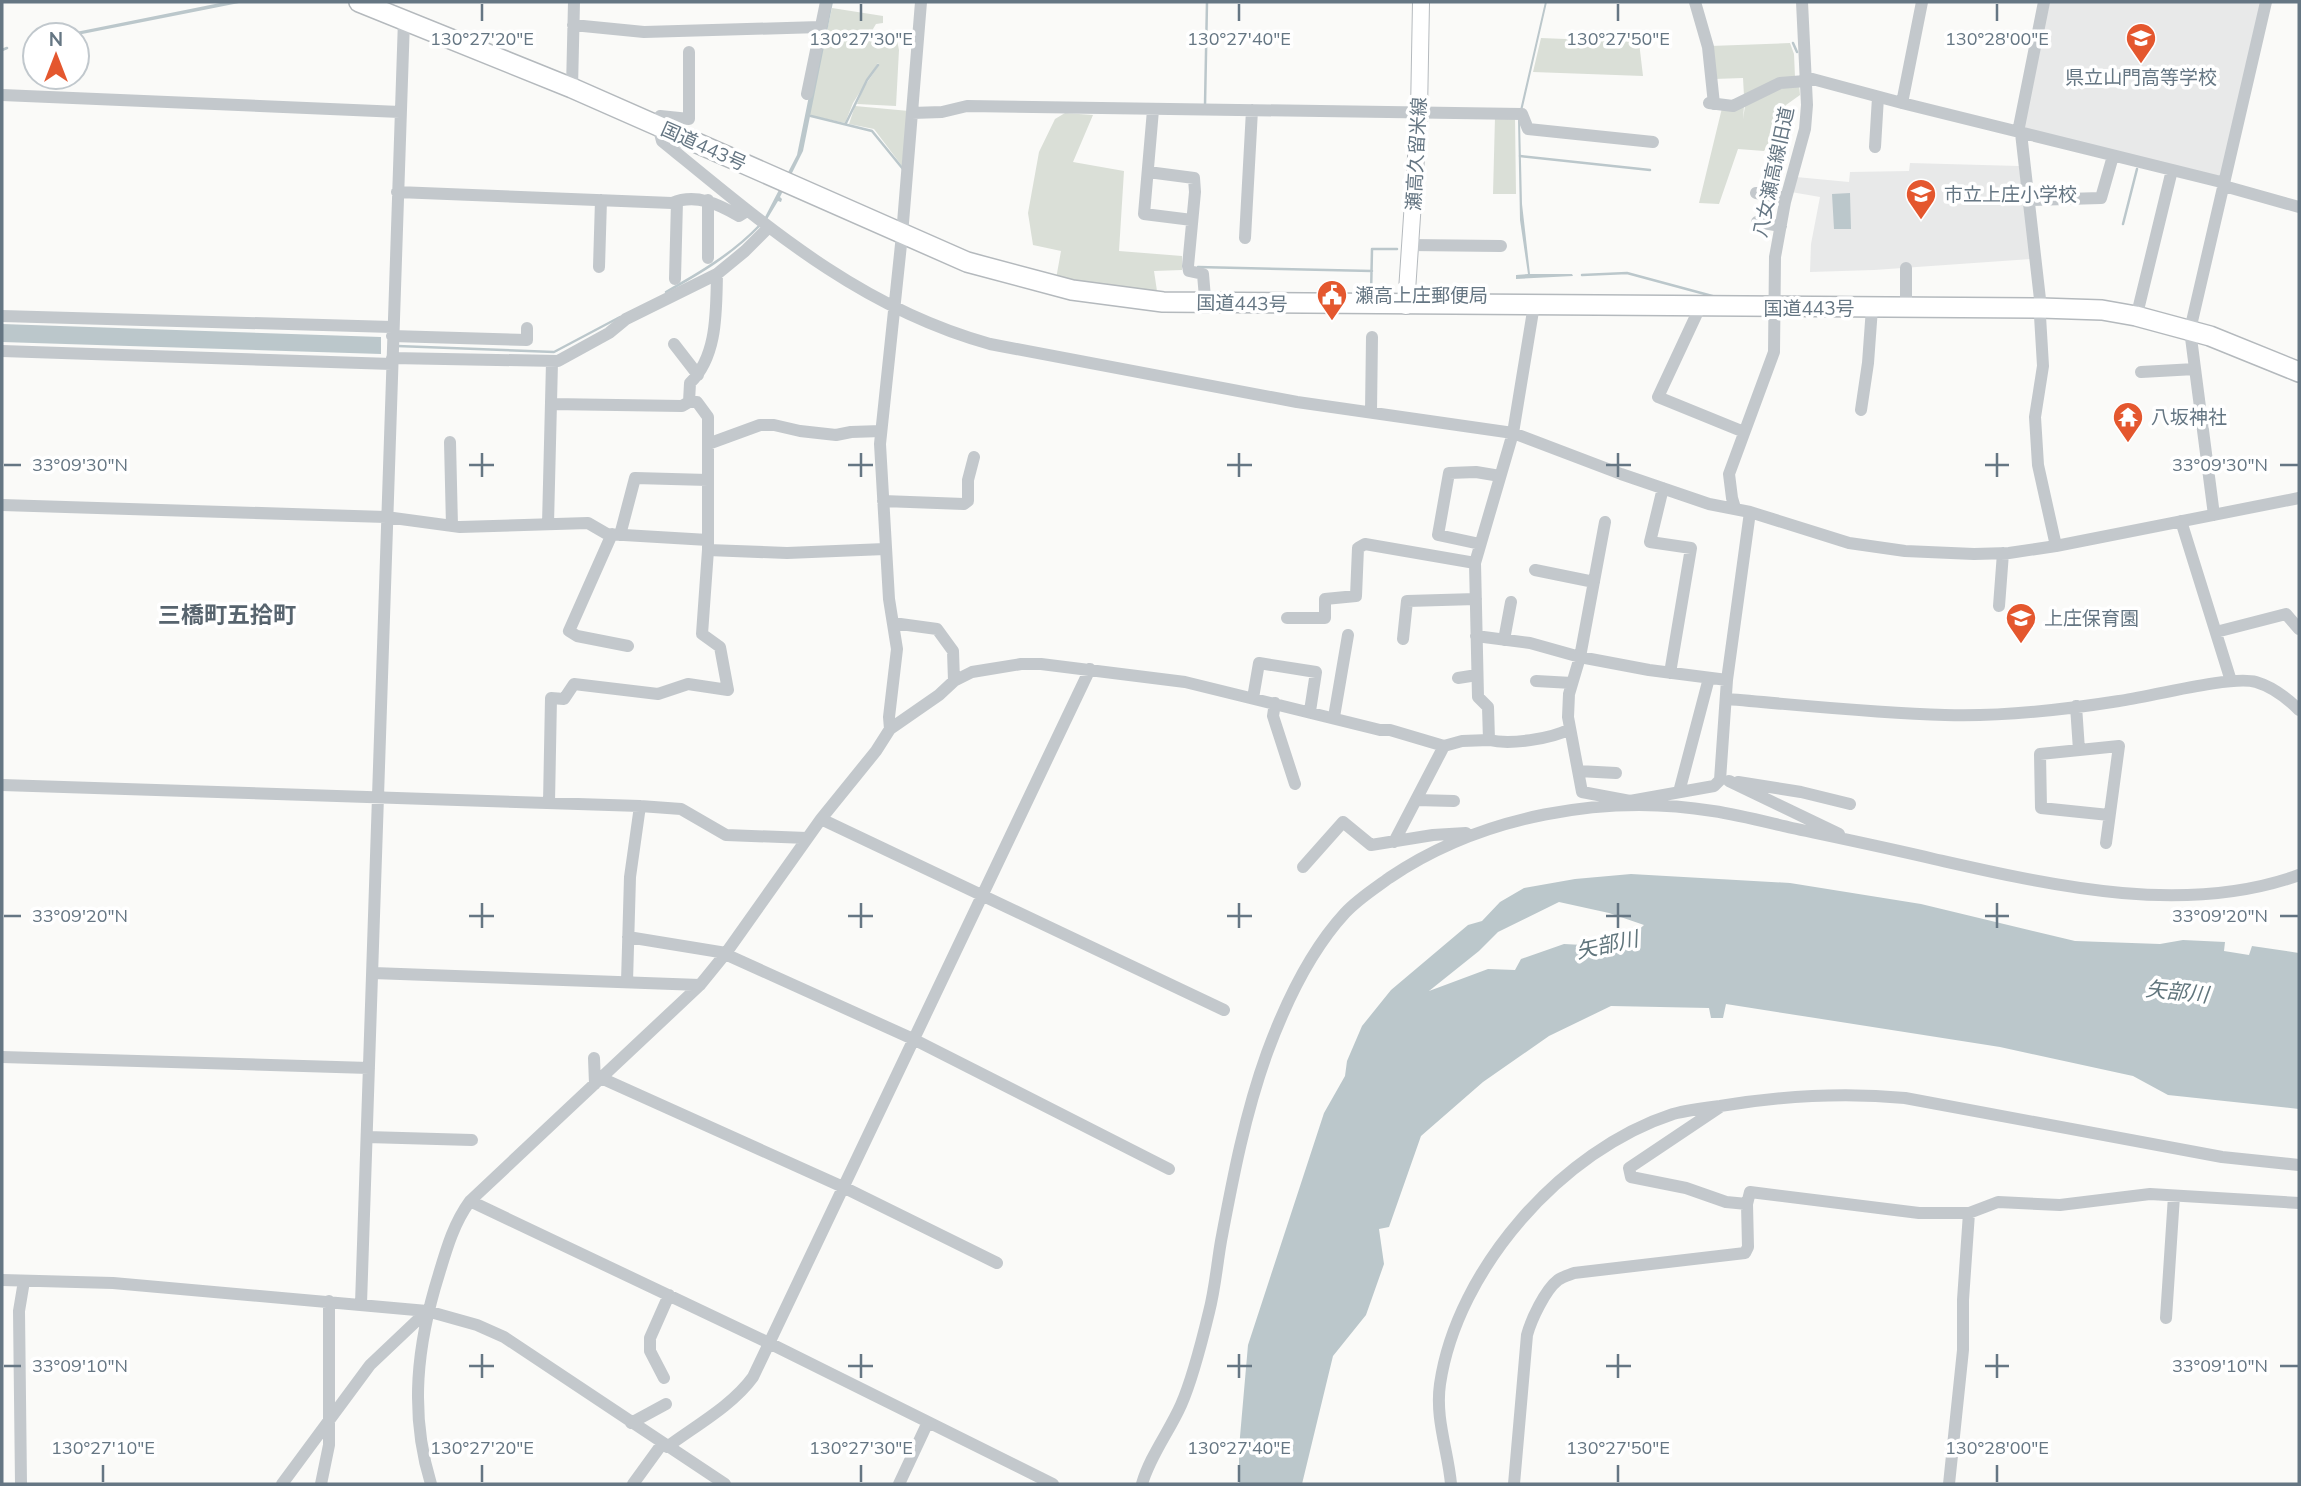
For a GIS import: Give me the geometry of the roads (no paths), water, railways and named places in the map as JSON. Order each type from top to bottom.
[{"type":"highway","name":"国道443号","points":[[359,2],[572,88],[967,262],[1015,277],[1072,290],[1175,303],[1906,308],[2041,312],[2102,310],[2190,330],[2299,372]]},
{"type":"main road","name":"瀬高久留米線","points":[[1406,306],[1419,112],[1421,2]]},
{"type":"street","points":[[572,88],[574,2]]},
{"type":"street","points":[[807,94],[825,2]]},
{"type":"street","points":[[890,729],[897,649],[892,623],[880,444],[902,235],[921,2]]},
{"type":"street","points":[[1695,2],[1708,47],[1711,104],[1733,106],[1780,83],[1805,79],[2172,170],[2299,206]]},
{"type":"street","name":"八女瀬高線旧道","points":[[1735,508],[1729,474],[1774,352],[1775,257],[1786,198],[1805,129],[1807,105],[1802,2]]},
{"type":"street","points":[[1902,103],[1922,2]]},
{"type":"street","points":[[2044,2],[2020,133],[2041,312],[2043,366],[2035,417],[2038,465],[2056,546]]},
{"type":"street","points":[[2214,515],[2190,330],[2266,2]]},
{"type":"street","points":[[361,1304],[404,20]]},
{"type":"street","points":[[573,25],[644,32],[820,27]]},
{"type":"street","points":[[689,52],[689,119],[660,116],[658,125],[662,141],[786,242],[823,268],[908,315],[990,344],[1272,398],[1513,433],[1709,504],[1750,512],[1849,543],[1905,551],[2003,553],[2056,546],[2299,498]]},
{"type":"street","points":[[2,95],[400,112]]},
{"type":"street","points":[[1875,147],[1878,97]]},
{"type":"street","points":[[912,113],[943,112],[967,106],[1522,114],[1528,129],[1653,142]]},
{"type":"street","points":[[1153,110],[1144,214],[1192,220]]},
{"type":"street","points":[[1245,238],[1252,110]]},
{"type":"street","points":[[2029,200],[2101,198],[2113,156]]},
{"type":"street","points":[[2138,310],[2172,170]]},
{"type":"street","points":[[1147,172],[1194,178],[1188,266],[1189,271],[1203,274],[1205,298]]},
{"type":"street","points":[[397,192],[672,203],[708,200],[739,216],[747,211]]},
{"type":"street","points":[[1756,193],[1786,198]]},
{"type":"street","points":[[599,267],[601,200]]},
{"type":"street","points":[[708,200],[708,258]]},
{"type":"street","points":[[675,279],[677,201]]},
{"type":"street","points":[[1757,222],[1781,226]]},
{"type":"street","points":[[2,351],[392,361],[552,362],[609,333],[626,319],[717,274],[769,227]]},
{"type":"street","points":[[1410,245],[1501,246]]},
{"type":"street","points":[[1906,268],[1906,308]]},
{"type":"street","points":[[690,402],[690,383],[701,373],[715,331],[717,274]]},
{"type":"street","points":[[1489,740],[1488,707],[1478,697],[1475,563],[1513,433],[1534,305]]},
{"type":"street","points":[[1700,307],[1658,397],[1744,432]]},
{"type":"street","points":[[1861,410],[1872,308]]},
{"type":"street","points":[[2,316],[527,340],[527,328]]},
{"type":"street","points":[[1371,411],[1372,337]]},
{"type":"street","points":[[674,344],[698,375]]},
{"type":"street","points":[[548,524],[552,362]]},
{"type":"street","points":[[2141,372],[2195,369]]},
{"type":"street","points":[[549,803],[551,698],[564,699],[573,684],[657,694],[688,684],[728,690],[720,647],[702,634],[708,545],[708,417],[697,402],[682,406],[551,404]]},
{"type":"street","points":[[708,443],[760,425],[836,435],[881,431]]},
{"type":"street","points":[[450,442],[452,526]]},
{"type":"street","points":[[883,501],[964,504],[968,501],[968,480],[974,457]]},
{"type":"street","points":[[1480,544],[1438,535],[1449,473],[1476,472],[1500,476]]},
{"type":"street","points":[[628,646],[576,636],[569,631],[616,534],[635,478],[708,480]]},
{"type":"street","points":[[1663,488],[1650,542],[1691,548],[1670,673]]},
{"type":"street","points":[[2,505],[386,517],[452,526],[588,523],[607,534],[787,553],[886,549]]},
{"type":"street","points":[[1724,780],[1727,680],[1750,512]]},
{"type":"street","points":[[2181,521],[2231,681]]},
{"type":"street","points":[[1605,522],[1580,657],[1572,682],[1568,718],[1581,792],[1630,803],[1713,810],[2080,890],[2138,894],[2212,892],[2274,883],[2299,874]]},
{"type":"street","points":[[1287,618],[1325,618],[1325,598],[1356,596],[1358,548],[1366,544],[1475,563]]},
{"type":"street","points":[[1999,606],[2003,553]]},
{"type":"street","points":[[1535,569],[1594,583]]},
{"type":"street","points":[[1403,639],[1407,601],[1476,599]]},
{"type":"street","points":[[1504,640],[1511,602]]},
{"type":"street","points":[[2216,632],[2286,614],[2299,629]]},
{"type":"street","points":[[892,623],[937,629],[953,651],[954,681]]},
{"type":"street","points":[[1334,717],[1348,635]]},
{"type":"street","points":[[1476,636],[1530,643],[1580,657],[1670,673],[1727,680]]},
{"type":"street","points":[[1254,698],[1259,663],[1315,672],[1310,711]]},
{"type":"street","points":[[431,1484],[421,1448],[418,1420],[421,1341],[449,1240],[470,1200],[700,985],[726,954],[807,838],[876,751],[890,729],[939,695],[954,681],[972,671],[1021,664],[1090,669],[1185,682],[1444,746],[1462,741],[1489,740],[1500,743],[1558,736],[1570,729]]},
{"type":"street","points":[[633,1484],[664,1445],[745,1388],[753,1377],[1090,669]]},
{"type":"street","points":[[1458,678],[1477,676]]},
{"type":"street","points":[[1679,793],[1709,678]]},
{"type":"street","points":[[1536,681],[1572,682]]},
{"type":"street","points":[[1727,699],[1945,715],[2014,713],[2120,701],[2231,681],[2253,681],[2270,687],[2298,706]]},
{"type":"street","points":[[1275,703],[1273,716],[1295,784]]},
{"type":"street","points":[[2076,706],[2079,750]]},
{"type":"street","points":[[1394,842],[1444,746]]},
{"type":"street","points":[[2106,843],[2119,746],[2040,754],[2041,808],[2109,815]]},
{"type":"street","points":[[1578,771],[1616,773]]},
{"type":"street","points":[[1724,780],[1820,823],[1852,841]]},
{"type":"street","points":[[1303,867],[1343,822],[1371,845],[1433,835],[1476,832],[1555,814],[1630,803],[1714,786],[1724,780],[1801,792],[1850,804]]},
{"type":"street","points":[[2,785],[640,806],[681,809],[726,835],[807,838]]},
{"type":"street","points":[[1416,800],[1454,802]]},
{"type":"street","points":[[627,982],[630,877],[640,806]]},
{"type":"street","points":[[821,819],[1224,1010]]},
{"type":"street","points":[[1142,1484],[1146,1471],[1182,1403],[1210,1310],[1233,1181],[1249,1112],[1286,1006],[1305,969],[1343,914],[1362,897],[1426,855],[1476,832]]},
{"type":"street","points":[[628,937],[726,954],[913,1038],[1169,1169]]},
{"type":"street","points":[[373,973],[700,985]]},
{"type":"street","points":[[2,1057],[369,1068]]},
{"type":"street","points":[[594,1058],[598,1081]]},
{"type":"street","points":[[598,1081],[842,1187],[997,1263]]},
{"type":"street","points":[[1451,1484],[1438,1410],[1440,1384],[1450,1343],[1470,1295],[1498,1249],[1525,1214],[1557,1181],[1591,1157],[1653,1122],[1683,1112],[1742,1101],[1793,1096],[1868,1095],[1905,1098],[2221,1157],[2299,1165]]},
{"type":"street","points":[[1723,1105],[1629,1168],[1631,1177],[1686,1188],[1726,1202],[1747,1204]]},
{"type":"street","points":[[367,1137],[472,1140]]},
{"type":"street","points":[[1514,1484],[1527,1335],[1531,1322],[1551,1287],[1559,1279],[1574,1273],[1745,1253],[1748,1247],[1747,1204],[1750,1192],[1919,1213],[1969,1213],[1998,1202],[2060,1205],[2150,1194],[2299,1203]]},
{"type":"street","points":[[2166,1318],[2175,1196]]},
{"type":"street","points":[[470,1200],[769,1343],[1053,1484]]},
{"type":"street","points":[[1949,1484],[1963,1350],[1963,1300],[1969,1213]]},
{"type":"street","points":[[2,1280],[113,1283],[428,1311],[477,1325],[504,1337],[725,1484]]},
{"type":"street","points":[[21,1484],[19,1311],[24,1281]]},
{"type":"street","points":[[664,1378],[650,1350],[650,1338],[669,1295]]},
{"type":"street","points":[[321,1484],[328,1445],[329,1301]]},
{"type":"street","points":[[282,1484],[370,1365],[428,1311]]},
{"type":"street","points":[[631,1423],[666,1404]]},
{"type":"street","points":[[899,1484],[928,1422]]},
{"type":"water","points":[[225,2],[244,2],[91,32],[91,29]]},
{"type":"water","points":[[828,2],[833,2],[803,151],[780,197],[781,202],[778,201],[766,221],[765,217],[797,155]]},
{"type":"water","points":[[1545,2],[1520,120],[1522,204],[1530,274],[1573,276],[1516,279],[1516,275],[1528,274],[1520,220],[1518,119]]},
{"type":"water","points":[[1850,193],[1851,229],[1834,229],[1832,194]]},
{"type":"water","points":[[2,324],[381,337],[381,354],[2,342]]},
{"type":"water","name":"矢部川","points":[[1631,874],[1790,883],[1921,904],[2075,941],[2160,944],[2183,940],[2225,942],[2224,951],[2249,955],[2252,946],[2299,953],[2299,1109],[2168,1095],[2133,1076],[2000,1047],[1726,1004],[1723,1018],[1711,1018],[1709,1008],[1611,1006],[1549,1036],[1483,1082],[1421,1136],[1389,1227],[1379,1229],[1384,1264],[1366,1315],[1333,1356],[1302,1484],[1239,1484],[1239,1448],[1248,1345],[1324,1113],[1345,1076],[1347,1061],[1362,1026],[1391,990],[1468,925],[1482,921],[1500,902],[1524,888],[1575,879]],"holes":[[[1559,902],[1609,913],[1644,925],[1630,938],[1583,945],[1564,944],[1521,959],[1515,970],[1488,969],[1429,991],[1498,932]]]},
{"type":"waterway","points":[[1205,105],[1207,2]]},
{"type":"waterway","points":[[1793,43],[1797,52]]},
{"type":"waterway","points":[[2,50],[7,48]]},
{"type":"waterway","points":[[846,123],[867,80],[878,65]]},
{"type":"waterway","points":[[811,116],[872,131],[903,169]]},
{"type":"waterway","points":[[1520,156],[1650,170]]},
{"type":"waterway","points":[[2123,224],[2137,169]]},
{"type":"waterway","points":[[666,292],[715,262],[759,226]]},
{"type":"waterway","points":[[1371,296],[1372,249],[1397,249]]},
{"type":"waterway","points":[[1198,267],[1372,271]]},
{"type":"waterway","points":[[1582,275],[1627,273],[1716,297]]},
{"type":"waterway","points":[[397,346],[554,352],[620,317]]},
{"type":"place","name":"県立山門高等学校","points":[[2141,65]]},
{"type":"place","name":"市立上庄小学校","points":[[1921,221]]},
{"type":"place","name":"瀬高上庄郵便局","points":[[1332,322]]},
{"type":"place","name":"八坂神社","points":[[2128,444]]},
{"type":"place","name":"上庄保育園","points":[[2021,645]]},
{"type":"district","name":"三橋町五拾町","points":[[227,615]]}]
